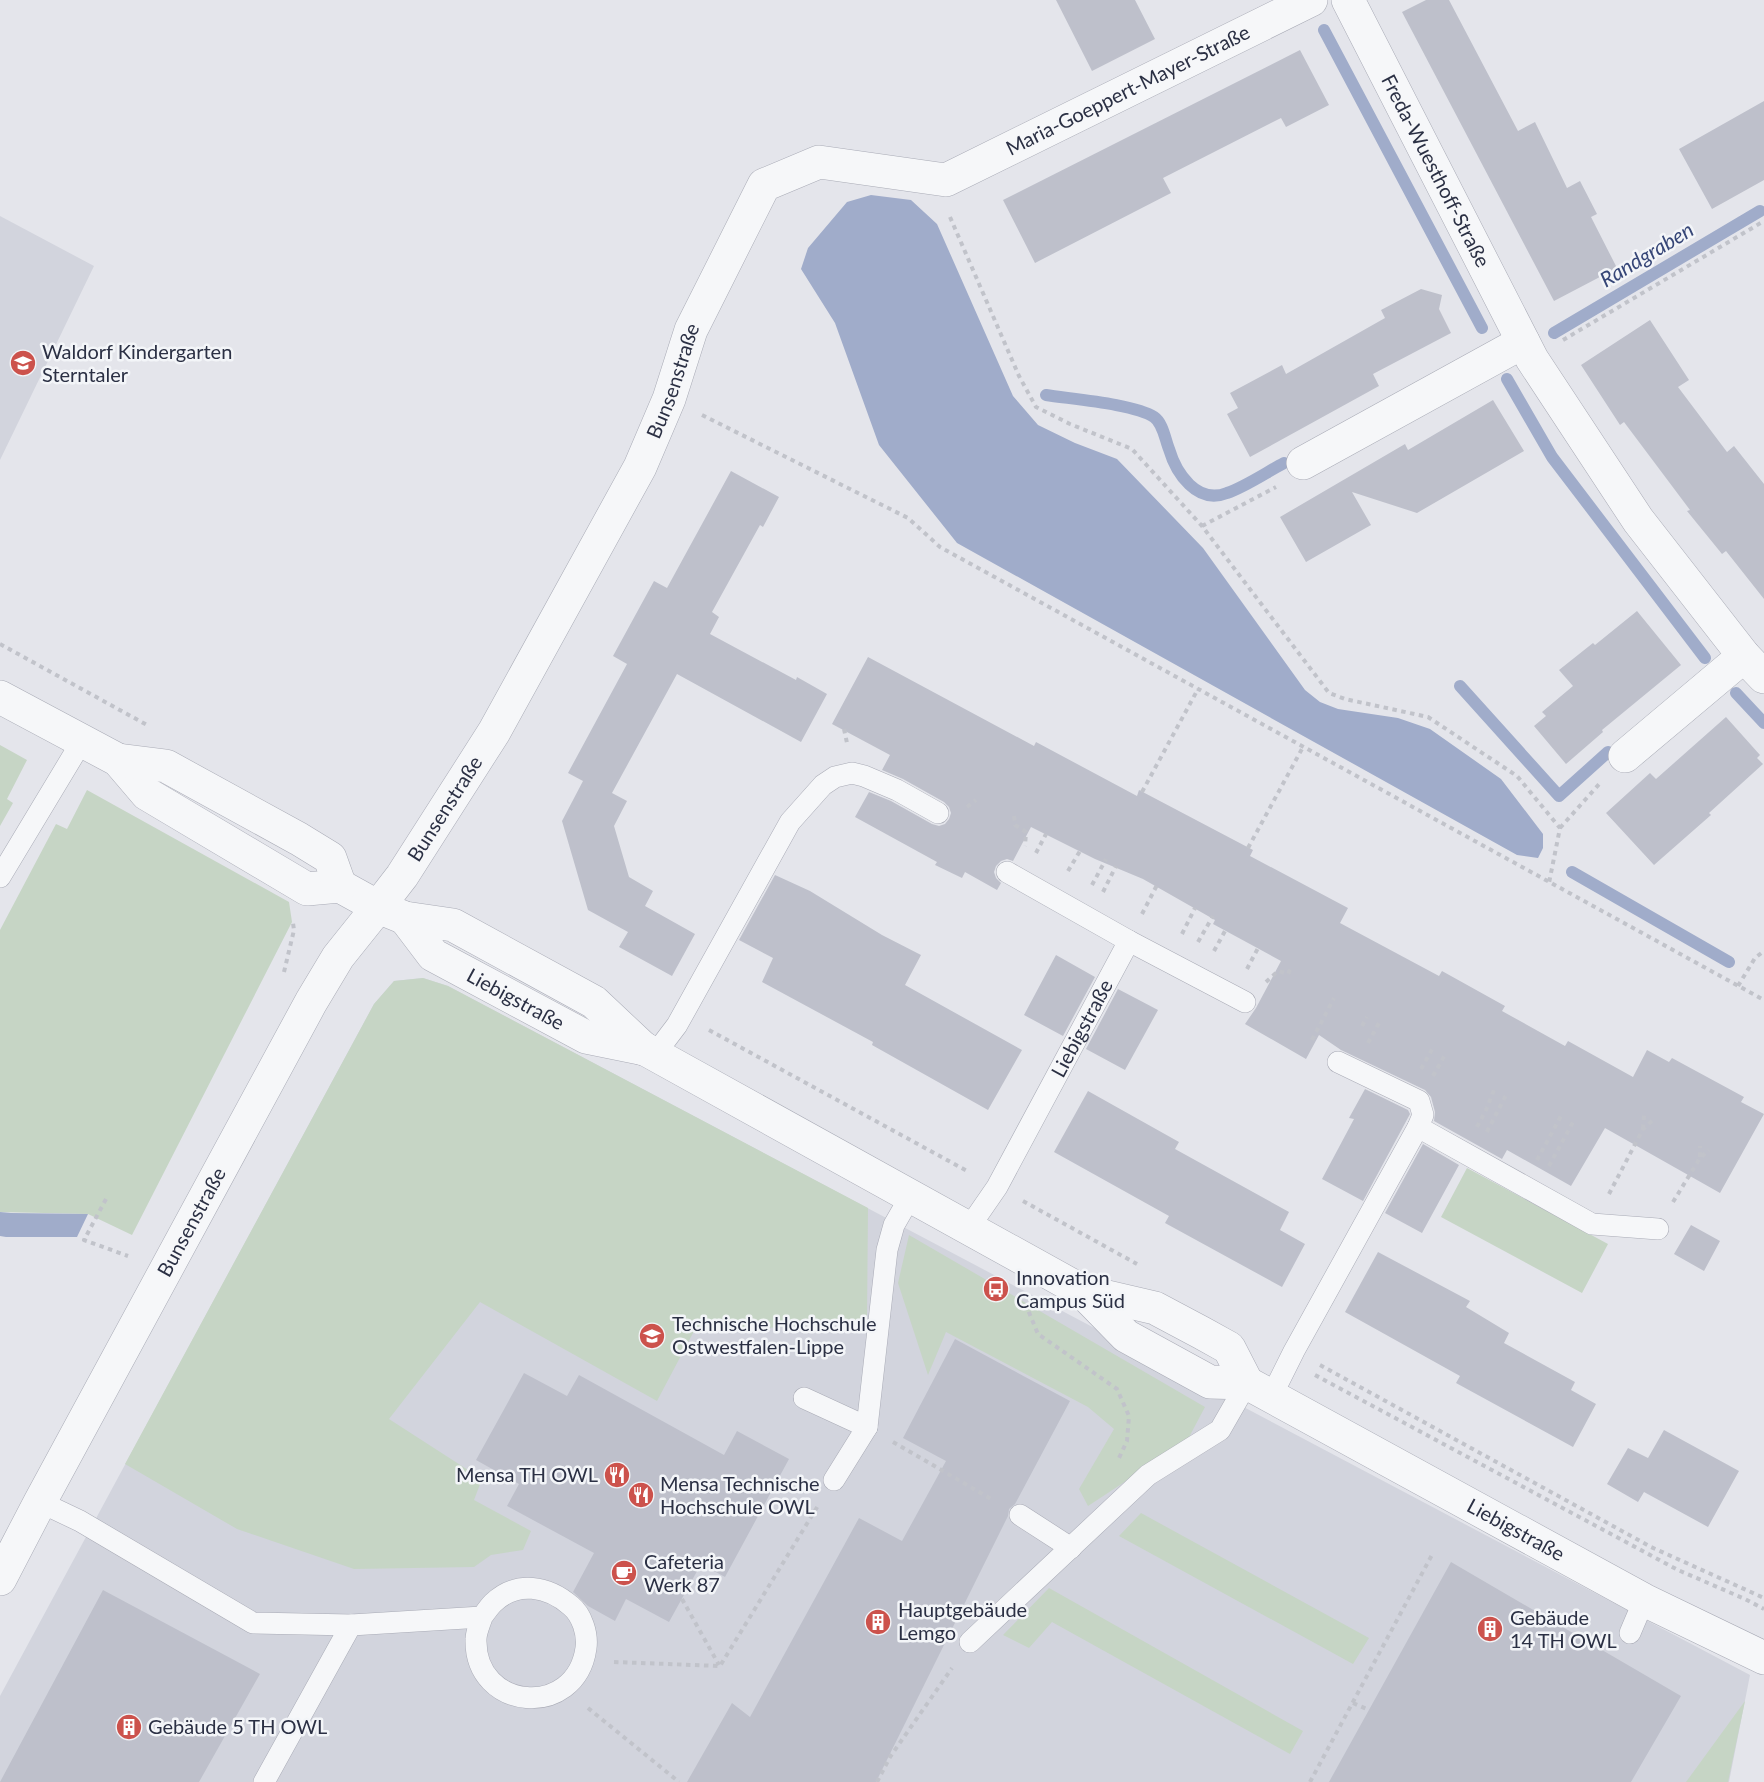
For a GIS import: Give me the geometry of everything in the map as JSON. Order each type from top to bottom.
[{"type":"street","name":"Maria-Goeppert-Mayer-Straße","points":[[946,180],[1311,0]]},
{"type":"street","name":"Freda-Wuesthoff-Straße","points":[[1348,0],[1528,351],[1638,520],[1754,667],[1625,756]]},
{"type":"street","name":"Bunsenstraße","points":[[0,1579],[311,1002],[338,957],[392,913],[402,876],[494,732],[640,467],[669,399],[691,330],[764,185],[819,162],[946,180]]},
{"type":"street","points":[[1303,463],[1528,351]]},
{"type":"street","name":"Liebigstraße","points":[[0,697],[118,760],[147,794],[307,889],[340,886],[392,913],[433,955],[586,1037],[650,1052],[1082,1291],[1126,1336],[1209,1382],[1259,1390],[1644,1600],[1764,1658]]},
{"type":"lane","points":[[0,877],[82,741]]},
{"type":"lane","points":[[650,1052],[677,1025],[790,822],[823,785],[835,777],[852,773],[897,790],[938,813]]},
{"type":"lane","points":[[1007,872],[1128,941],[1245,1002]]},
{"type":"lane","name":"Liebigstraße","points":[[968,1229],[997,1187],[1128,941]]},
{"type":"lane","points":[[970,1642],[1148,1475],[1220,1430],[1294,1351],[1423,1115],[1419,1101],[1338,1062]]},
{"type":"lane","points":[[1418,1127],[1592,1224],[1658,1229]]},
{"type":"lane","points":[[834,1480],[867,1427],[887,1250],[894,1225],[910,1197]]},
{"type":"lane","points":[[804,1398],[867,1427]]},
{"type":"lane","points":[[40,1502],[80,1521],[253,1623],[351,1625],[482,1617]]},
{"type":"lane","points":[[1020,1515],[1071,1548]]},
{"type":"lane","points":[[526,1588],[544,1589],[561,1597],[574,1609],[584,1625],[587,1643],[584,1661],[576,1676],[564,1688],[545,1698],[524,1699],[504,1692],[487,1678],[478,1659],[476,1638],[482,1617],[493,1603],[508,1593],[526,1588]]},
{"type":"lane","points":[[1630,1632],[1644,1600]]},
{"type":"lane","points":[[264,1782],[351,1625]]},
{"type":"path","points":[[946,180],[949,214],[1019,376],[1036,407],[1070,424],[1132,449],[1202,526],[1329,693],[1345,699],[1428,717],[1517,776],[1560,828]]},
{"type":"path","points":[[1528,351],[1764,221]]},
{"type":"path","points":[[669,399],[908,518],[940,547],[1764,1000]]},
{"type":"path","points":[[1202,526],[1294,478],[1303,463]]},
{"type":"path","points":[[1142,792],[1198,689]]},
{"type":"path","points":[[1248,848],[1303,747]]},
{"type":"path","points":[[1549,883],[1560,828],[1625,756]]},
{"type":"path","points":[[283,975],[294,930],[292,920]]},
{"type":"path","points":[[1738,986],[1755,958],[1764,951]]},
{"type":"path","points":[[1312,1040],[1334,998]]},
{"type":"path","points":[[682,1015],[1143,1267]]},
{"type":"path","points":[[1362,1026],[1367,1017]]},
{"type":"path","points":[[1468,1155],[1495,1087]]},
{"type":"path","points":[[1468,1155],[1507,1093]]},
{"type":"path","points":[[1643,1129],[1644,1115]]},
{"type":"path","points":[[1529,1189],[1561,1116]]},
{"type":"path","points":[[1592,1224],[1643,1129],[1653,1120]]},
{"type":"path","points":[[1529,1189],[1573,1122]]},
{"type":"path","points":[[1700,1146],[1700,1158]]},
{"type":"path","points":[[1658,1229],[1700,1158],[1709,1150]]},
{"type":"path","points":[[106,1199],[84,1240],[128,1256]]},
{"type":"path","points":[[1028,1299],[1028,1310],[1038,1334],[1117,1389],[1129,1416],[1126,1441],[1117,1461]]},
{"type":"path","points":[[1294,1351],[1651,1546],[1764,1598]]},
{"type":"path","points":[[867,1427],[1020,1515]]},
{"type":"path","points":[[720,1666],[834,1480]]},
{"type":"path","points":[[1310,1782],[1433,1553]]},
{"type":"path","points":[[682,1599],[720,1666]]},
{"type":"path","points":[[877,1782],[890,1757],[970,1642]]},
{"type":"path","points":[[584,1661],[720,1666]]},
{"type":"path","points":[[564,1688],[679,1782]]},
{"type":"path","points":[[1353,1703],[1369,1710]]},
{"type":"shaded area","name":"Waldorf Kindergarten Sterntaler","points":[[0,216],[94,266],[0,460]]},
{"type":"shaded area","name":"Technische Hochschule Ostwestfalen-Lippe","points":[[423,978],[448,986],[1750,1675],[1729,1782],[0,1782],[0,1696],[374,1004],[394,981]]},
{"type":"green space","points":[[0,745],[27,760],[7,799],[13,803],[0,826]]},
{"type":"green space","points":[[87,790],[289,902],[292,922],[132,1235],[88,1214],[0,1212],[0,930],[56,824],[67,829]]},
{"type":"green space","points":[[423,978],[448,986],[868,1208],[867,1321],[693,1333],[657,1401],[480,1302],[389,1419],[482,1479],[474,1500],[531,1531],[523,1550],[491,1555],[474,1567],[354,1569],[237,1529],[125,1464],[374,1004],[394,981]]},
{"type":"green space","points":[[1467,1168],[1608,1244],[1582,1293],[1441,1217]]},
{"type":"green space","points":[[909,1235],[1205,1407],[1187,1441],[1088,1506],[1079,1489],[1114,1429],[1088,1407],[946,1332],[928,1375],[898,1283]]},
{"type":"green space","points":[[1141,1513],[1369,1638],[1353,1664],[1119,1536]]},
{"type":"green space","points":[[1049,1588],[1303,1731],[1290,1754],[1052,1622],[1029,1648],[1003,1635]]},
{"type":"green space","points":[[1745,1701],[1728,1782],[1686,1782]]},
{"type":"water","points":[[871,195],[911,200],[937,224],[1013,396],[1038,425],[1075,443],[1117,459],[1203,548],[1305,690],[1320,702],[1338,709],[1398,718],[1430,729],[1501,779],[1543,834],[1543,848],[1538,858],[1517,855],[957,543],[879,445],[835,323],[801,269],[808,248],[847,202]]},
{"type":"water","points":[[0,1212],[88,1214],[77,1237],[6,1237],[0,1236]]},
{"type":"building","points":[[1056,0],[1135,0],[1155,39],[1092,71]]},
{"type":"building","points":[[1426,0],[1449,0],[1518,131],[1535,122],[1567,188],[1580,181],[1597,214],[1591,217],[1617,268],[1554,301],[1402,12]]},
{"type":"building","points":[[1300,50],[1329,105],[1286,127],[1281,118],[1163,178],[1171,193],[1035,263],[1003,200]]},
{"type":"building","points":[[1764,101],[1764,180],[1712,209],[1679,149]]},
{"type":"building","points":[[1421,289],[1442,295],[1439,309],[1451,333],[1373,374],[1379,386],[1250,457],[1227,414],[1238,408],[1230,393],[1282,365],[1286,374],[1385,318],[1381,310]]},
{"type":"building","points":[[1650,320],[1689,380],[1678,387],[1727,452],[1734,446],[1764,484],[1764,599],[1726,551],[1722,554],[1687,511],[1690,510],[1624,422],[1620,425],[1581,365]]},
{"type":"building","points":[[1493,400],[1524,451],[1417,513],[1352,492],[1371,525],[1306,562],[1280,517],[1405,444],[1408,450]]},
{"type":"building","points":[[731,471],[779,497],[763,527],[760,525],[712,612],[719,617],[710,634],[827,694],[801,742],[677,674],[612,793],[627,801],[614,826],[629,877],[653,891],[645,906],[695,934],[672,976],[619,947],[628,932],[588,910],[562,821],[583,781],[568,773],[627,664],[613,656],[654,581],[667,588]]},
{"type":"building","points":[[1637,611],[1681,665],[1602,730],[1603,732],[1566,764],[1534,726],[1546,716],[1542,712],[1573,686],[1559,670]]},
{"type":"building","points":[[868,657],[1034,746],[1036,742],[1137,796],[1139,790],[1253,850],[1250,856],[1348,908],[1340,923],[1439,976],[1442,971],[1505,1006],[1502,1011],[1565,1046],[1568,1041],[1633,1077],[1647,1050],[1669,1062],[1672,1058],[1744,1097],[1741,1102],[1764,1114],[1720,1193],[1605,1128],[1571,1186],[1507,1150],[1502,1159],[1434,1121],[1435,1112],[1431,1097],[1425,1090],[1341,1050],[1319,1035],[1306,1059],[1245,1024],[1281,961],[1213,924],[1215,920],[1143,879],[1095,859],[1031,827],[1013,861],[1007,859],[996,866],[994,872],[1001,883],[997,890],[965,872],[962,878],[935,865],[937,862],[855,817],[869,792],[939,826],[945,824],[951,813],[944,802],[882,770],[890,755],[832,724]]},
{"type":"building","points":[[1726,717],[1760,755],[1757,758],[1763,764],[1709,813],[1711,815],[1654,865],[1606,813],[1650,773],[1656,779]]},
{"type":"building","points":[[775,875],[810,891],[882,935],[921,955],[905,985],[1022,1050],[988,1110],[872,1045],[873,1042],[762,982],[773,958],[739,940]]},
{"type":"building","points":[[1056,955],[1095,977],[1063,1036],[1024,1015]]},
{"type":"building","points":[[1118,989],[1158,1010],[1125,1070],[1086,1049]]},
{"type":"building","points":[[1365,1089],[1408,1110],[1410,1114],[1363,1201],[1322,1179],[1354,1119],[1349,1118]]},
{"type":"building","points":[[1088,1091],[1179,1142],[1175,1149],[1289,1212],[1280,1230],[1305,1244],[1282,1287],[1165,1223],[1169,1216],[1054,1152]]},
{"type":"building","points":[[1423,1144],[1459,1165],[1422,1233],[1385,1213]]},
{"type":"building","points":[[1691,1225],[1720,1241],[1704,1271],[1674,1254]]},
{"type":"building","points":[[1378,1252],[1470,1301],[1466,1307],[1509,1333],[1504,1343],[1575,1382],[1571,1390],[1596,1404],[1573,1447],[1456,1383],[1460,1376],[1345,1312]]},
{"type":"building","name":"Hauptgebäude Lemgo","points":[[955,1339],[1070,1401],[1015,1504],[1009,1509],[1008,1516],[876,1782],[687,1782],[732,1703],[750,1717],[859,1518],[902,1541],[946,1461],[903,1438]]},
{"type":"building","name":"Mensa Technische Hochschule OWL","points":[[524,1373],[567,1396],[579,1375],[724,1455],[737,1431],[789,1459],[725,1577],[701,1564],[669,1622],[626,1599],[615,1621],[588,1606],[573,1592],[594,1553],[507,1506],[519,1484],[476,1460]]},
{"type":"building","points":[[1664,1430],[1739,1471],[1708,1527],[1644,1492],[1638,1502],[1607,1484],[1628,1448],[1648,1458]]},
{"type":"building","name":"Gebäude 14 TH OWL","points":[[1451,1562],[1681,1696],[1631,1782],[1329,1782]]},
{"type":"building","name":"Gebäude 5 TH OWL","points":[[103,1590],[260,1674],[199,1782],[0,1782]]},
{"type":"waterway","points":[[1324,30],[1482,328]]},
{"type":"waterway","name":"Randgraben","points":[[1554,333],[1760,211]]},
{"type":"waterway","points":[[1507,379],[1552,457],[1705,658]]},
{"type":"waterway","points":[[1046,395],[1118,405],[1145,412],[1154,417],[1162,427],[1177,468],[1189,484],[1206,495],[1216,496],[1227,493],[1284,463]]},
{"type":"waterway","points":[[1460,686],[1559,796],[1608,752]]},
{"type":"waterway","points":[[1736,693],[1764,723]]},
{"type":"waterway","points":[[1572,872],[1729,962]]},
{"type":"place","name":"Waldorf Kindergarten Sterntaler","points":[[23,363]]},
{"type":"place","name":"Innovation Campus Süd","points":[[996,1289]]},
{"type":"place","name":"Technische Hochschule Ostwestfalen-Lippe","points":[[652,1336]]},
{"type":"place","name":"Mensa TH OWL","points":[[617,1475]]},
{"type":"place","name":"Mensa Technische Hochschule OWL","points":[[641,1495]]},
{"type":"place","name":"Cafeteria Werk 87","points":[[624,1573]]},
{"type":"place","name":"Hauptgebäude Lemgo","points":[[878,1622]]},
{"type":"place","name":"Gebäude 14 TH OWL","points":[[1490,1629]]},
{"type":"place","name":"Gebäude 5 TH OWL","points":[[129,1727]]}]
